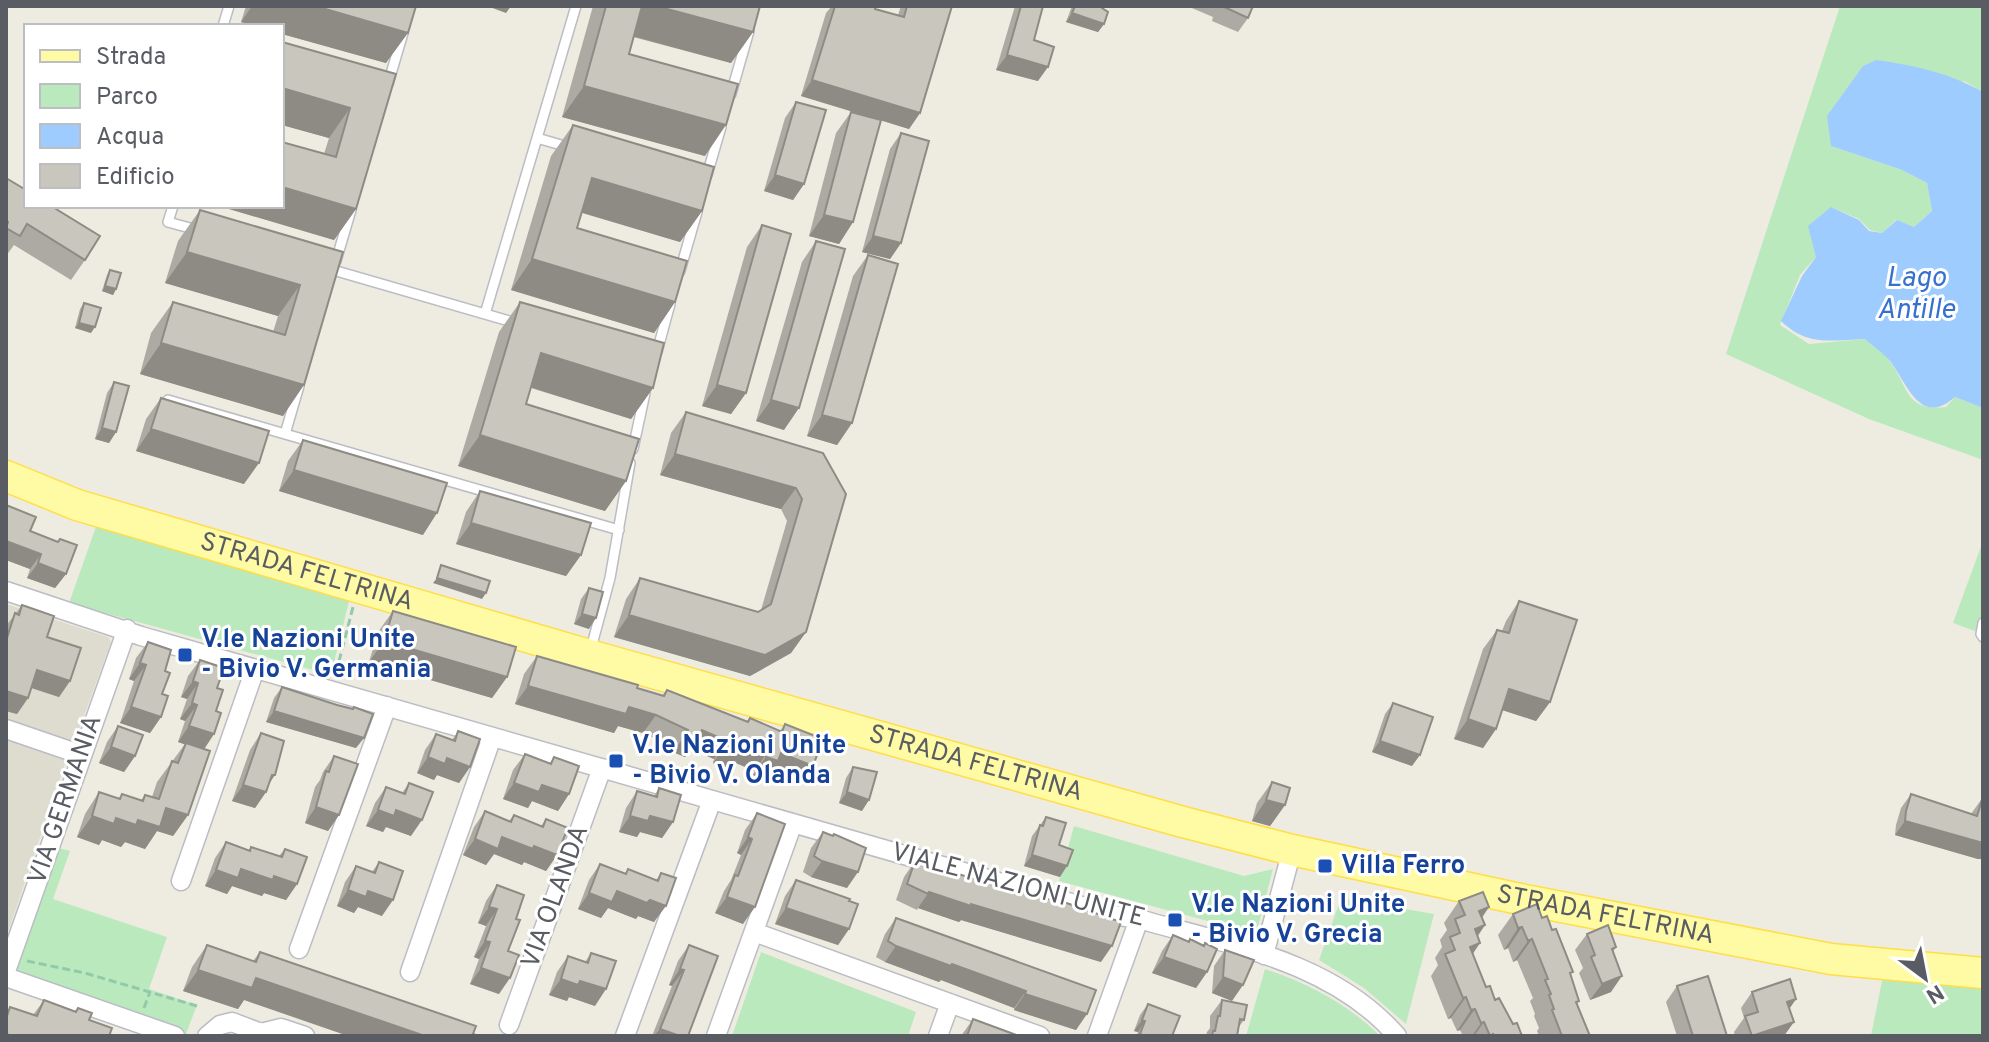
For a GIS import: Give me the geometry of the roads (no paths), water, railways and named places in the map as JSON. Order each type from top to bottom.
[{"type":"main road","name":"STRADA FELTRINA","points":[[6,476],[77,505],[358,588],[1183,822],[1292,850],[1515,898],[1831,959],[1977,968]]},
{"type":"street","name":"VIALE NAZIONI UNITE","points":[[6,591],[141,636],[1294,964],[1345,991],[1387,1024],[1397,1036]]},
{"type":"street","name":"VIA GERMANIA","points":[[9,961],[127,629]]},
{"type":"street","points":[[181,881],[255,669]]},
{"type":"street","points":[[299,949],[387,706]]},
{"type":"street","points":[[6,729],[76,753]]},
{"type":"street","points":[[410,972],[492,737]]},
{"type":"street","name":"VIA OLANDA","points":[[509,1025],[602,768]]},
{"type":"street","points":[[625,1036],[712,800]]},
{"type":"street","points":[[716,1036],[793,823]]},
{"type":"street","points":[[1264,955],[1292,850]]},
{"type":"street","points":[[1097,1036],[1139,919]]},
{"type":"street","points":[[755,930],[1040,1036]]},
{"type":"street","points":[[6,977],[175,1036]]},
{"type":"street","points":[[938,1036],[950,1003]]},
{"type":"street","points":[[207,1036],[220,1025],[232,1022],[261,1033],[281,1028],[305,1036]]},
{"type":"lane","points":[[485,314],[576,6]]},
{"type":"lane","points":[[386,92],[407,20]]},
{"type":"lane","points":[[704,186],[751,22]]},
{"type":"lane","points":[[537,138],[583,151]]},
{"type":"lane","points":[[329,285],[355,196]]},
{"type":"lane","points":[[679,275],[700,201]]},
{"type":"lane","points":[[172,208],[168,222],[213,235]]},
{"type":"lane","points":[[318,266],[531,328]]},
{"type":"lane","points":[[653,363],[674,289]]},
{"type":"lane","points":[[285,434],[303,374]]},
{"type":"lane","points":[[589,655],[610,578],[641,405],[649,377]]},
{"type":"lane","points":[[168,400],[619,530]]},
{"type":"lane","points":[[1983,623],[1983,637]]},
{"type":"water","name":"Lago Antille","points":[[1876,60],[1931,71],[1983,92],[1983,408],[1955,397],[1932,408],[1924,405],[1909,390],[1890,361],[1865,339],[1831,341],[1810,338],[1781,321],[1802,276],[1816,257],[1808,226],[1831,207],[1859,220],[1869,231],[1882,233],[1897,220],[1914,227],[1932,211],[1927,183],[1902,170],[1831,146],[1827,116],[1863,66]]},
{"type":"place","name":"V.le Nazioni Unite - Bivio V. Germania","points":[[185,655]]},
{"type":"place","name":"V.le Nazioni Unite - Bivio V. Olanda","points":[[616,761]]},
{"type":"place","name":"Villa Ferro","points":[[1325,866]]},
{"type":"place","name":"V.le Nazioni Unite - Bivio V. Grecia","points":[[1175,920]]}]
